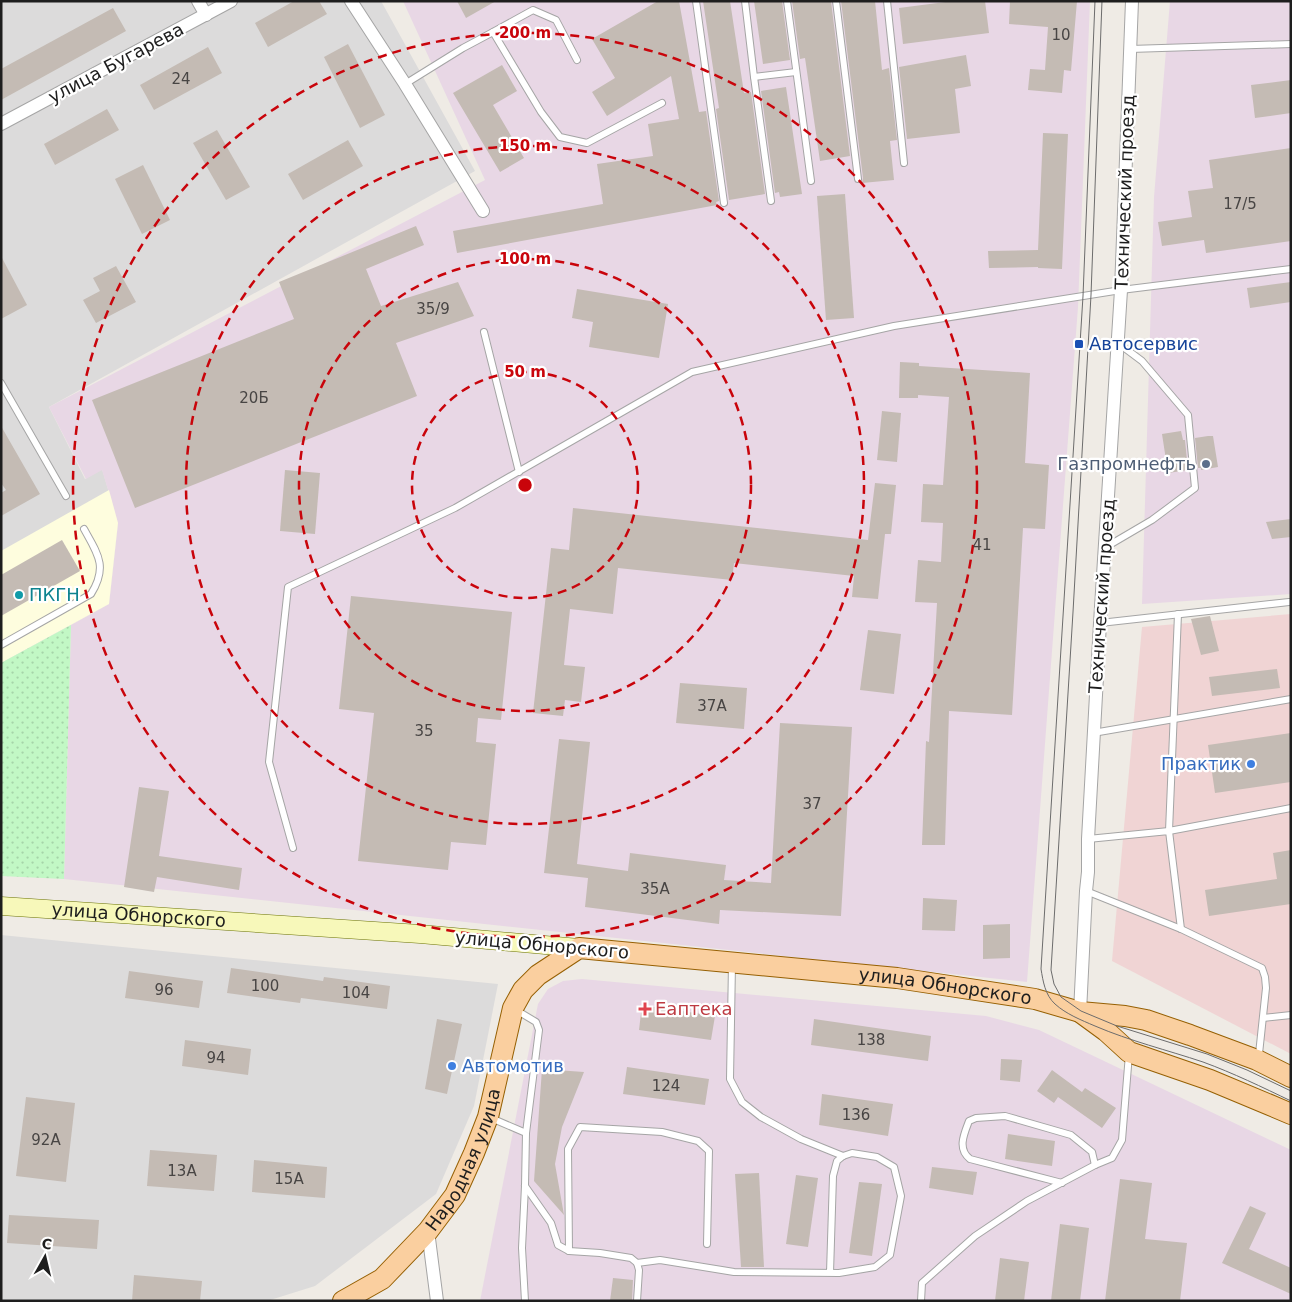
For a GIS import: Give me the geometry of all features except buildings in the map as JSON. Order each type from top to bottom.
[{"type":"main road","name":"улица Обнорского","points":[[1,906],[410,933],[897,978],[1035,999],[1080,1012],[1146,1020],[1258,1057],[1291,1077]]},
{"type":"main road","name":"Народная улица","points":[[343,1301],[382,1279],[428,1231],[455,1196],[488,1117],[513,1008],[523,990],[538,975],[579,948]]},
{"type":"main road","name":"улица Обнорского","points":[[1080,1012],[1106,1031],[1129,1052],[1210,1080],[1291,1114]]},
{"type":"street","points":[[198,1],[206,15]]},
{"type":"street","name":"улица Бугарева","points":[[1,124],[231,1]]},
{"type":"street","points":[[350,1],[405,84],[483,211]]},
{"type":"street","name":"Технический проезд","points":[[1080,1012],[1093,733],[1121,290],[1132,1]]},
{"type":"street","points":[[428,1231],[437,1301]]},
{"type":"lane","points":[[696,1],[724,202]]},
{"type":"lane","points":[[745,1],[771,201]]},
{"type":"lane","points":[[787,1],[811,181]]},
{"type":"lane","points":[[836,1],[858,179]]},
{"type":"lane","points":[[887,1],[904,163]]},
{"type":"lane","points":[[405,84],[463,48],[533,10],[556,20],[577,60]]},
{"type":"lane","points":[[493,32],[541,112],[560,137],[587,143],[662,102]]},
{"type":"lane","points":[[1130,50],[1291,44]]},
{"type":"lane","points":[[754,77],[796,72]]},
{"type":"lane","points":[[293,848],[269,762],[288,586],[456,508],[692,372],[894,326],[1121,290],[1291,269]]},
{"type":"lane","points":[[484,332],[519,472]]},
{"type":"lane","points":[[1105,548],[1152,520],[1195,488],[1188,415],[1142,361],[1118,343]]},
{"type":"lane","points":[[1,383],[66,496]]},
{"type":"lane","points":[[1,645],[91,594],[97,584],[101,571],[99,554],[84,529]]},
{"type":"lane","points":[[1100,623],[1289,602]]},
{"type":"lane","points":[[1178,614],[1169,831],[1181,930]]},
{"type":"lane","points":[[1093,733],[1291,699]]},
{"type":"lane","points":[[1088,839],[1169,831],[1291,808]]},
{"type":"lane","points":[[1086,891],[1181,930],[1262,968],[1266,988],[1258,1057]]},
{"type":"lane","points":[[732,963],[730,1079],[742,1102],[761,1117],[801,1139],[843,1156]]},
{"type":"lane","points":[[513,1008],[536,1022],[538,1030],[526,1133],[526,1186],[522,1248],[524,1301]]},
{"type":"lane","points":[[1263,1018],[1291,1016]]},
{"type":"lane","points":[[921,1301],[922,1284],[975,1236],[1028,1201],[1095,1165],[1112,1158],[1122,1140],[1129,1052]]},
{"type":"lane","points":[[1062,1182],[970,1159],[965,1156],[962,1147],[964,1132],[969,1121],[976,1118],[1005,1116],[1071,1135],[1092,1152],[1095,1165]]},
{"type":"lane","points":[[488,1117],[526,1133]]},
{"type":"lane","points":[[569,1251],[568,1149],[580,1128],[662,1132],[698,1141],[709,1151],[707,1244]]},
{"type":"lane","points":[[637,1264],[660,1260],[734,1272],[830,1273],[839,1273],[875,1267],[890,1255],[901,1196],[894,1167],[877,1157],[852,1153],[843,1156],[837,1162],[833,1176],[830,1273]]},
{"type":"lane","points":[[526,1186],[551,1223],[558,1245],[569,1251],[631,1258],[637,1264],[639,1270],[636,1301]]},
{"type":"shaded area","points":[[1,1],[381,1],[475,171],[49,407],[85,479],[102,469],[118,523],[109,604],[1,663]]},
{"type":"shaded area","points":[[403,1],[1090,1],[1078,307],[1027,982],[64,879],[71,625],[109,604],[118,523],[102,470],[86,479],[49,407],[485,180]]},
{"type":"shaded area","points":[[1170,1],[1291,1],[1291,594],[1142,604],[1154,197]]},
{"type":"shaded area","points":[[109,490],[118,523],[109,604],[1,663],[1,551]]},
{"type":"shaded area","points":[[1291,614],[1291,1054],[1112,961],[1142,627]]},
{"type":"shaded area","points":[[1,935],[498,984],[474,1106],[436,1194],[315,1286],[267,1301],[1,1301]]},
{"type":"shaded area","points":[[582,979],[986,1016],[1039,1030],[1291,1150],[1291,1301],[480,1301],[538,1004],[548,989],[563,981]]},
{"type":"green space","points":[[71,625],[64,879],[1,876],[1,663]]},
{"type":"tram line","points":[[1095,1],[1083,296],[1041,969],[1045,988],[1049,996],[1059,1008],[1074,1016],[1122,1036],[1214,1066],[1291,1101]]},
{"type":"tram line","points":[[1102,1],[1091,295],[1051,970],[1054,984],[1061,997],[1081,1011],[1117,1026],[1207,1054],[1291,1091]]},
{"type":"place","name":"Автосервис","points":[[1079,344]]},
{"type":"place","name":"Газпромнефть","points":[[1206,464]]},
{"type":"place","name":"ПКГН","points":[[19,595]]},
{"type":"place","name":"Практик","points":[[1251,764]]},
{"type":"place","name":"Еаптека","points":[[645,1009]]},
{"type":"place","name":"Автомотив","points":[[452,1066]]}]
